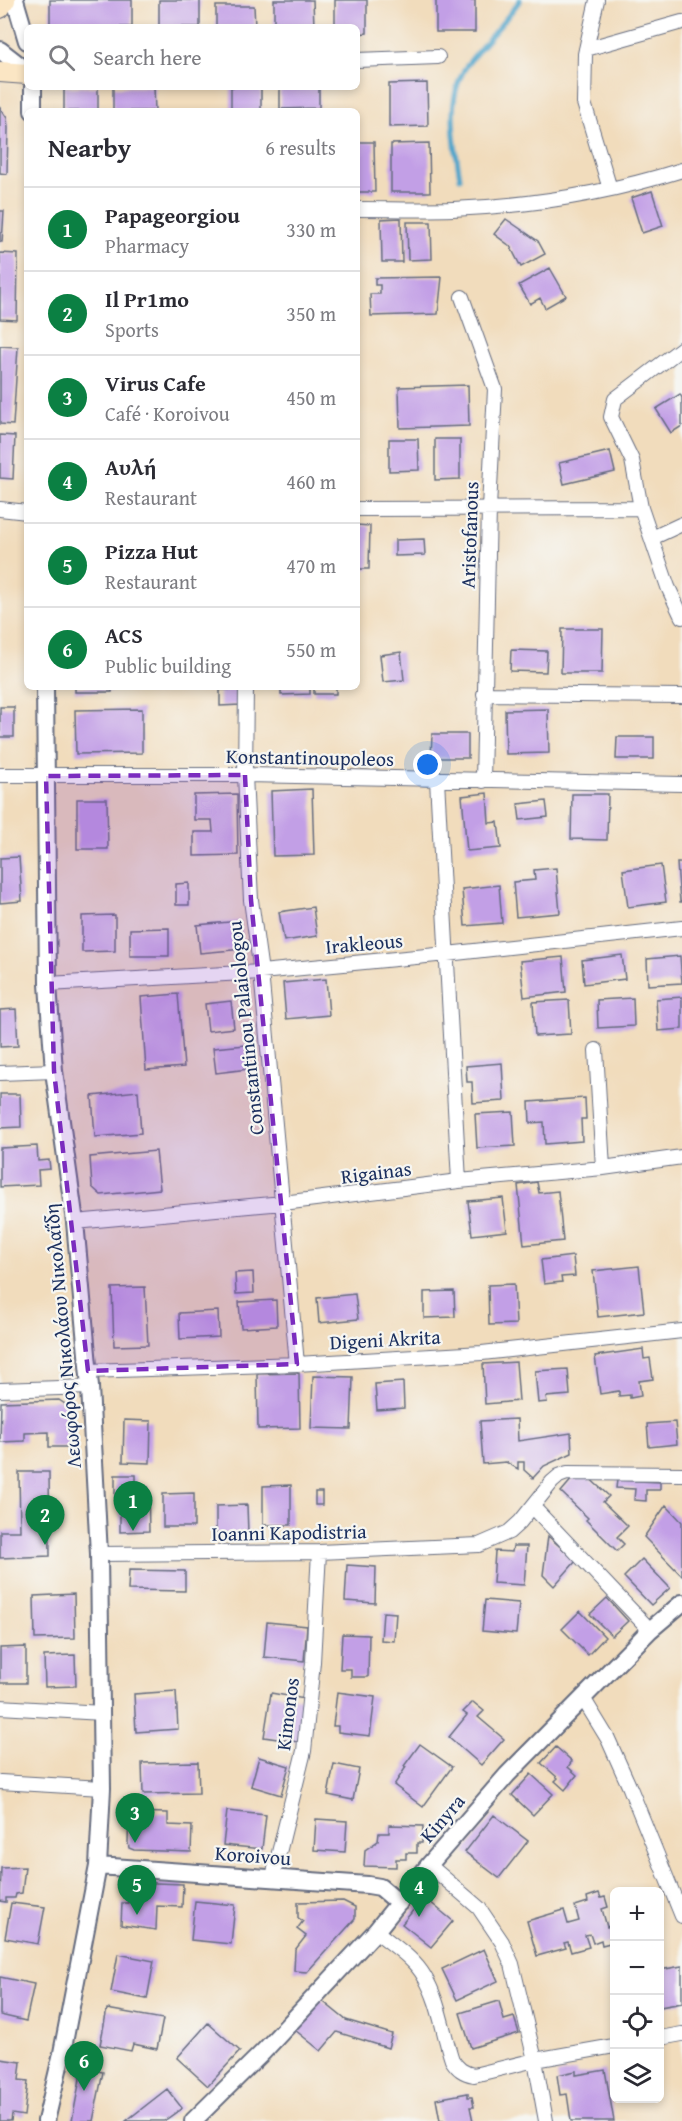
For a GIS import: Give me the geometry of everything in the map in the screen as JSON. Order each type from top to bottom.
[{"type":"main road","points":[[0,8],[5,0]]},
{"type":"main road","points":[[0,72],[24,72]]},
{"type":"street","points":[[15,0],[24,31]]},
{"type":"street","points":[[597,0],[586,49],[584,103],[610,189]]},
{"type":"street","points":[[586,49],[682,22]]},
{"type":"street","points":[[0,50],[24,70]]},
{"type":"street","points":[[360,60],[438,57]]},
{"type":"street","points":[[33,90],[33,108]]},
{"type":"street","points":[[360,209],[454,209],[551,200],[637,184],[682,170]]},
{"type":"street","name":"Aristofanous","points":[[462,297],[495,389],[489,508],[483,781]]},
{"type":"street","points":[[682,348],[615,399],[610,417],[632,460],[641,508],[668,587],[682,618]]},
{"type":"street","points":[[360,509],[641,508]]},
{"type":"street","points":[[0,509],[24,512]]},
{"type":"street","points":[[652,538],[682,524]]},
{"type":"street","name":"Λεωφόρος Νικολάου Νικολαΐδη","points":[[45,690],[48,984],[54,1071],[75,1222],[89,1379],[99,1554],[102,1713],[102,1788],[98,1866],[62,2054],[46,2121]]},
{"type":"street","name":"Constantinou Palaiologou","points":[[246,690],[245,775],[251,900],[261,972],[297,1364]]},
{"type":"street","points":[[484,694],[682,696]]},
{"type":"street","name":"Konstantinoupoleos","points":[[0,775],[245,775],[682,784]]},
{"type":"street","points":[[437,780],[459,1181]]},
{"type":"street","name":"Irakleous","points":[[48,984],[261,972],[682,928]]},
{"type":"street","points":[[596,1050],[603,1168]]},
{"type":"street","points":[[0,1073],[54,1071]]},
{"type":"street","name":"Rigainas","points":[[75,1222],[283,1203],[459,1181],[603,1168],[682,1157]]},
{"type":"street","name":"Digeni Akrita","points":[[0,1390],[89,1379],[482,1353],[682,1331]]},
{"type":"street","points":[[650,1630],[533,1507],[552,1482],[567,1473],[682,1474]]},
{"type":"street","name":"Ioanni Kapodistria","points":[[99,1554],[319,1552],[479,1545],[509,1532],[533,1507]]},
{"type":"street","name":"Kimonos","points":[[273,1877],[304,1751],[313,1662],[319,1552]]},
{"type":"street","name":"Kinyra","points":[[193,2121],[263,2052],[376,1931],[507,1774],[650,1630],[680,1610]]},
{"type":"street","points":[[584,1698],[608,1739],[626,1778],[682,1916]]},
{"type":"street","points":[[0,1707],[102,1713]]},
{"type":"street","points":[[0,1782],[102,1788]]},
{"type":"street","points":[[429,1865],[479,1908],[502,1942],[512,1964],[535,2060],[546,2121]]},
{"type":"street","name":"Koroivou","points":[[98,1866],[368,1885],[380,1887],[399,1903]]},
{"type":"street","points":[[376,1931],[417,1965],[424,1975],[452,2060],[458,2069],[474,2075],[535,2060],[610,2047]]},
{"type":"street","points":[[664,2037],[682,2034]]},
{"type":"highlighted area","points":[[245,775],[251,900],[297,1364],[88,1371],[54,1071],[46,776]]},
{"type":"building","points":[[50,0],[132,0],[132,24],[50,24]]},
{"type":"building","points":[[159,0],[200,0],[200,24],[159,24]]},
{"type":"building","points":[[274,0],[313,0],[314,24],[274,24]]},
{"type":"building","points":[[335,0],[367,0],[367,33],[360,34],[360,24],[335,24]]},
{"type":"building","points":[[436,0],[475,0],[475,32],[436,32]]},
{"type":"building","points":[[216,6],[254,6],[255,24],[216,24]]},
{"type":"building","points":[[427,83],[428,126],[389,127],[389,84]]},
{"type":"building","points":[[64,90],[98,90],[98,108],[64,108]]},
{"type":"building","points":[[113,90],[154,90],[155,108],[113,108]]},
{"type":"building","points":[[231,90],[261,90],[261,108],[231,108]]},
{"type":"building","points":[[280,90],[319,90],[319,108],[280,108]]},
{"type":"building","points":[[0,108],[7,118],[7,174],[0,173]]},
{"type":"building","points":[[360,142],[374,142],[375,192],[360,192]]},
{"type":"building","points":[[429,143],[430,192],[391,192],[391,144]]},
{"type":"building","points":[[652,191],[663,226],[642,233],[631,198]]},
{"type":"building","points":[[0,211],[4,211],[2,242],[0,242]]},
{"type":"building","points":[[401,218],[402,262],[382,262],[381,219]]},
{"type":"building","points":[[506,219],[538,241],[545,254],[521,267],[510,246],[494,234]]},
{"type":"building","points":[[407,222],[431,222],[432,259],[408,260]]},
{"type":"building","points":[[0,253],[18,254],[17,320],[0,319]]},
{"type":"building","points":[[550,268],[566,296],[545,308],[540,298],[530,304],[519,285]]},
{"type":"building","points":[[442,277],[438,314],[371,316],[370,294],[380,294],[380,285],[375,285],[375,278]]},
{"type":"building","points":[[0,346],[18,347],[13,425],[0,424]]},
{"type":"building","points":[[468,385],[469,426],[400,428],[399,387]]},
{"type":"building","points":[[680,394],[682,426],[671,433],[656,409]]},
{"type":"building","points":[[0,435],[15,436],[13,479],[0,478]]},
{"type":"building","points":[[389,439],[418,439],[419,470],[389,471]]},
{"type":"building","points":[[435,439],[460,439],[460,479],[435,480]]},
{"type":"building","points":[[610,451],[615,472],[564,484],[559,463]]},
{"type":"building","points":[[360,525],[370,526],[369,569],[360,569]]},
{"type":"building","points":[[424,539],[425,555],[395,556],[395,540]]},
{"type":"building","points":[[562,629],[603,629],[602,673],[561,673]]},
{"type":"building","points":[[511,650],[547,651],[546,672],[510,671]]},
{"type":"building","points":[[401,652],[404,680],[383,682],[380,655]]},
{"type":"building","points":[[75,690],[112,690],[112,692],[75,692]]},
{"type":"building","points":[[220,690],[239,690],[240,705],[220,706]]},
{"type":"building","points":[[281,690],[310,690],[310,694],[281,695]]},
{"type":"building","points":[[314,690],[336,690],[336,694],[314,694]]},
{"type":"building","points":[[0,707],[14,707],[14,737],[0,737]]},
{"type":"building","points":[[142,709],[142,753],[76,754],[75,710]]},
{"type":"building","points":[[548,709],[549,753],[506,754],[505,710]]},
{"type":"building","points":[[432,734],[468,734],[468,758],[431,758]]},
{"type":"building","points":[[617,737],[654,737],[654,759],[616,759]]},
{"type":"building","points":[[312,789],[314,855],[273,856],[271,791]]},
{"type":"building","points":[[487,793],[489,823],[498,822],[501,848],[467,851],[462,796]]},
{"type":"building","points":[[237,794],[238,855],[194,856],[194,832],[213,832],[212,820],[194,820],[194,795]]},
{"type":"building","points":[[572,794],[608,794],[607,840],[571,839]]},
{"type":"building","points":[[77,799],[107,799],[108,849],[77,849]]},
{"type":"building","points":[[546,801],[548,817],[520,820],[518,804]]},
{"type":"building","points":[[19,857],[22,901],[0,903],[0,858]]},
{"type":"building","points":[[677,863],[682,863],[682,902],[680,902]]},
{"type":"building","points":[[661,865],[666,902],[628,907],[623,870]]},
{"type":"building","points":[[556,868],[560,913],[516,917],[513,882],[535,880],[534,870]]},
{"type":"building","points":[[189,883],[189,905],[176,905],[176,884]]},
{"type":"building","points":[[499,885],[502,923],[465,926],[462,889]]},
{"type":"building","points":[[313,907],[317,936],[284,941],[279,912]]},
{"type":"building","points":[[115,915],[115,951],[82,952],[82,916]]},
{"type":"building","points":[[240,921],[243,949],[200,953],[197,925]]},
{"type":"building","points":[[169,928],[169,956],[130,956],[130,929]]},
{"type":"building","points":[[622,955],[625,979],[584,984],[582,960]]},
{"type":"building","points":[[680,956],[682,983],[648,985],[647,959]]},
{"type":"building","points":[[563,957],[566,992],[524,997],[520,961]]},
{"type":"building","points":[[326,979],[329,1015],[286,1019],[283,983]]},
{"type":"building","points":[[178,994],[184,1067],[146,1070],[141,997]]},
{"type":"building","points":[[682,997],[682,1029],[658,1031],[656,999]]},
{"type":"building","points":[[633,998],[634,1026],[598,1028],[597,1000]]},
{"type":"building","points":[[569,1000],[571,1034],[535,1036],[533,1002]]},
{"type":"building","points":[[231,1001],[234,1028],[208,1031],[205,1004]]},
{"type":"building","points":[[16,1009],[18,1046],[0,1047],[0,1010]]},
{"type":"building","points":[[246,1045],[248,1069],[216,1073],[213,1048]]},
{"type":"building","points":[[502,1063],[504,1101],[473,1103],[472,1082],[467,1082],[466,1066]]},
{"type":"building","points":[[138,1091],[141,1133],[95,1137],[92,1096]]},
{"type":"building","points":[[0,1094],[20,1094],[21,1127],[0,1128]]},
{"type":"building","points":[[585,1098],[586,1119],[581,1119],[582,1141],[545,1144],[544,1122],[530,1123],[529,1102]]},
{"type":"building","points":[[513,1112],[515,1146],[477,1148],[475,1114]]},
{"type":"building","points":[[37,1146],[38,1161],[49,1160],[50,1169],[38,1170],[39,1185],[0,1187],[0,1148]]},
{"type":"building","points":[[156,1151],[160,1189],[101,1195],[92,1187],[90,1157]]},
{"type":"building","points":[[537,1182],[539,1193],[558,1191],[563,1241],[524,1245],[518,1185]]},
{"type":"building","points":[[503,1198],[507,1231],[472,1235],[468,1201]]},
{"type":"building","points":[[573,1256],[575,1276],[561,1277],[562,1282],[544,1284],[541,1260]]},
{"type":"building","points":[[639,1266],[644,1312],[598,1317],[593,1271]]},
{"type":"building","points":[[253,1272],[254,1293],[236,1294],[235,1273]]},
{"type":"building","points":[[514,1284],[516,1324],[489,1325],[488,1285]]},
{"type":"building","points":[[145,1287],[148,1345],[114,1346],[112,1288]]},
{"type":"building","points":[[454,1291],[455,1317],[424,1318],[424,1292]]},
{"type":"building","points":[[355,1294],[358,1319],[319,1323],[317,1298]]},
{"type":"building","points":[[276,1300],[277,1326],[241,1328],[239,1302]]},
{"type":"building","points":[[218,1311],[219,1337],[180,1339],[179,1313]]},
{"type":"building","points":[[643,1349],[644,1359],[650,1358],[653,1379],[639,1381],[641,1396],[630,1398],[630,1395],[619,1396],[619,1391],[600,1394],[595,1356]]},
{"type":"building","points":[[516,1362],[519,1401],[485,1404],[483,1364]]},
{"type":"building","points":[[568,1369],[570,1395],[546,1397],[547,1402],[538,1403],[535,1371]]},
{"type":"building","points":[[299,1373],[300,1428],[258,1429],[257,1374]]},
{"type":"building","points":[[313,1376],[353,1377],[351,1429],[311,1428]]},
{"type":"building","points":[[403,1382],[404,1408],[377,1410],[375,1384]]},
{"type":"building","points":[[59,1400],[69,1411],[73,1447],[49,1447],[49,1432],[25,1433],[25,1441],[0,1442],[1,1402]]},
{"type":"building","points":[[517,1419],[518,1441],[571,1433],[572,1453],[544,1466],[533,1478],[524,1470],[524,1462],[518,1462],[518,1469],[506,1462],[483,1464],[480,1421]]},
{"type":"building","points":[[124,1420],[151,1421],[150,1463],[123,1462]]},
{"type":"building","points":[[675,1422],[677,1444],[649,1447],[647,1424]]},
{"type":"building","points":[[19,1472],[49,1472],[50,1556],[0,1558],[0,1531],[20,1531]]},
{"type":"building","points":[[115,1475],[136,1475],[136,1487],[148,1487],[149,1531],[120,1532],[120,1498],[115,1498]]},
{"type":"building","points":[[587,1476],[609,1496],[603,1502],[628,1526],[617,1537],[624,1544],[617,1551],[561,1492],[573,1478]]},
{"type":"building","points":[[617,1480],[660,1482],[660,1490],[646,1490],[646,1501],[634,1500],[635,1489],[616,1488]]},
{"type":"building","points":[[291,1485],[291,1525],[263,1525],[263,1486]]},
{"type":"building","points":[[315,1492],[322,1492],[322,1505],[315,1505]]},
{"type":"building","points":[[194,1493],[194,1527],[163,1527],[163,1494]]},
{"type":"building","points":[[247,1505],[248,1533],[216,1534],[216,1506]]},
{"type":"building","points":[[666,1505],[682,1522],[682,1576],[644,1537]]},
{"type":"building","points":[[548,1536],[576,1561],[554,1586],[543,1575]]},
{"type":"building","points":[[513,1546],[527,1546],[524,1585],[493,1583],[495,1551],[512,1552]]},
{"type":"building","points":[[642,1559],[670,1588],[651,1605],[624,1577]]},
{"type":"building","points":[[347,1565],[376,1567],[375,1603],[345,1601]]},
{"type":"building","points":[[129,1570],[185,1571],[185,1591],[128,1590]]},
{"type":"building","points":[[74,1594],[75,1638],[35,1639],[34,1596]]},
{"type":"building","points":[[607,1598],[628,1621],[612,1636],[590,1614]]},
{"type":"building","points":[[485,1600],[519,1603],[516,1634],[482,1631]]},
{"type":"building","points":[[580,1611],[605,1637],[588,1655],[562,1629]]},
{"type":"building","points":[[383,1612],[396,1613],[394,1641],[381,1640]]},
{"type":"building","points":[[267,1622],[307,1626],[304,1661],[264,1657]]},
{"type":"building","points":[[342,1634],[369,1635],[368,1677],[351,1677],[351,1669],[340,1669]]},
{"type":"building","points":[[26,1647],[26,1683],[0,1683],[0,1648]]},
{"type":"building","points":[[75,1655],[76,1686],[45,1687],[44,1656]]},
{"type":"building","points":[[176,1691],[178,1729],[136,1732],[134,1694]]},
{"type":"building","points":[[337,1692],[375,1697],[370,1736],[338,1732],[338,1726],[333,1726]]},
{"type":"building","points":[[271,1693],[305,1699],[298,1742],[264,1737]]},
{"type":"building","points":[[473,1702],[484,1711],[478,1717],[504,1739],[481,1765],[449,1737],[467,1715],[463,1712]]},
{"type":"building","points":[[420,1744],[452,1767],[423,1807],[394,1785]]},
{"type":"building","points":[[556,1747],[572,1761],[568,1767],[577,1775],[565,1790],[555,1781],[558,1778],[541,1763]]},
{"type":"building","points":[[259,1757],[289,1766],[281,1795],[251,1786]]},
{"type":"building","points":[[198,1762],[199,1793],[143,1794],[142,1763]]},
{"type":"building","points":[[334,1764],[359,1769],[353,1800],[328,1795]]},
{"type":"building","points":[[531,1774],[553,1794],[533,1815],[512,1795]]},
{"type":"building","points":[[227,1811],[266,1815],[262,1849],[223,1845]]},
{"type":"building","points":[[129,1812],[168,1813],[168,1825],[192,1826],[191,1852],[129,1848]]},
{"type":"building","points":[[494,1815],[528,1841],[499,1878],[465,1852]]},
{"type":"building","points":[[316,1819],[347,1821],[345,1852],[314,1850]]},
{"type":"building","points":[[389,1825],[423,1826],[422,1843],[417,1843],[417,1853],[406,1853],[406,1859],[396,1859],[396,1867],[364,1866],[365,1850],[378,1841],[379,1833],[389,1833]]},
{"type":"building","points":[[25,1867],[22,1893],[16,1894],[15,1898],[6,1898],[6,1902],[0,1901],[1,1868]]},
{"type":"building","points":[[129,1882],[183,1884],[182,1907],[157,1906],[156,1930],[121,1925],[122,1903],[128,1903]]},
{"type":"building","points":[[599,1893],[601,1898],[605,1897],[608,1907],[602,1909],[607,1927],[610,1926],[610,1943],[602,1945],[601,1940],[593,1943],[590,1934],[585,1935],[589,1947],[571,1952],[568,1942],[564,1943],[566,1948],[537,1956],[527,1921],[564,1910],[568,1924],[579,1921],[575,1906],[588,1902],[587,1897]]},
{"type":"building","points":[[424,1897],[453,1921],[431,1947],[402,1924]]},
{"type":"building","points":[[195,1901],[235,1905],[231,1944],[191,1940]]},
{"type":"building","points":[[343,1901],[355,1907],[355,1919],[307,1972],[294,1971],[295,1950],[306,1936],[297,1929],[303,1921],[298,1918],[298,1902]]},
{"type":"building","points":[[11,1903],[45,1907],[38,1944],[5,1938]]},
{"type":"building","points":[[484,1949],[498,1981],[457,2000],[442,1969]]},
{"type":"building","points":[[118,1954],[154,1961],[147,1999],[111,1992]]},
{"type":"building","points":[[682,1966],[682,2003],[664,2006],[664,1969]]},
{"type":"building","points":[[0,1977],[34,1984],[26,2021],[0,2015]]},
{"type":"building","points":[[320,1999],[346,2020],[392,2034],[388,2048],[337,2032],[321,2051],[295,2030]]},
{"type":"building","points":[[499,2001],[504,2020],[514,2017],[519,2033],[471,2048],[460,2013]]},
{"type":"building","points":[[107,2009],[163,2019],[157,2049],[133,2044],[131,2051],[100,2045]]},
{"type":"building","points":[[208,2023],[240,2051],[208,2086],[177,2058]]},
{"type":"building","points":[[0,2059],[21,2062],[19,2080],[28,2081],[24,2116],[12,2114],[11,2121],[0,2121]]},
{"type":"building","points":[[82,2068],[103,2072],[93,2121],[72,2121]]},
{"type":"building","points":[[605,2070],[614,2121],[571,2121],[567,2094],[560,2095],[557,2075],[576,2071],[576,2075]]},
{"type":"building","points":[[167,2089],[182,2108],[164,2121],[126,2121]]},
{"type":"building","points":[[468,2093],[468,2097],[472,2097],[474,2107],[470,2107],[473,2121],[440,2121],[436,2099]]},
{"type":"waterway","points":[[460,178],[453,118],[457,88],[470,61],[520,0]]},
{"type":"place","name":"Papageorgiou","points":[[133,1531]]},
{"type":"place","name":"Il Pr1mo","points":[[45,1545]]},
{"type":"place","name":"Virus Cafe","points":[[135,1843]]},
{"type":"place","name":"Pizza Hut","points":[[137,1915]]},
{"type":"place","name":"Αυλή","points":[[419,1917]]},
{"type":"place","name":"ACS","points":[[84,2091]]}]
